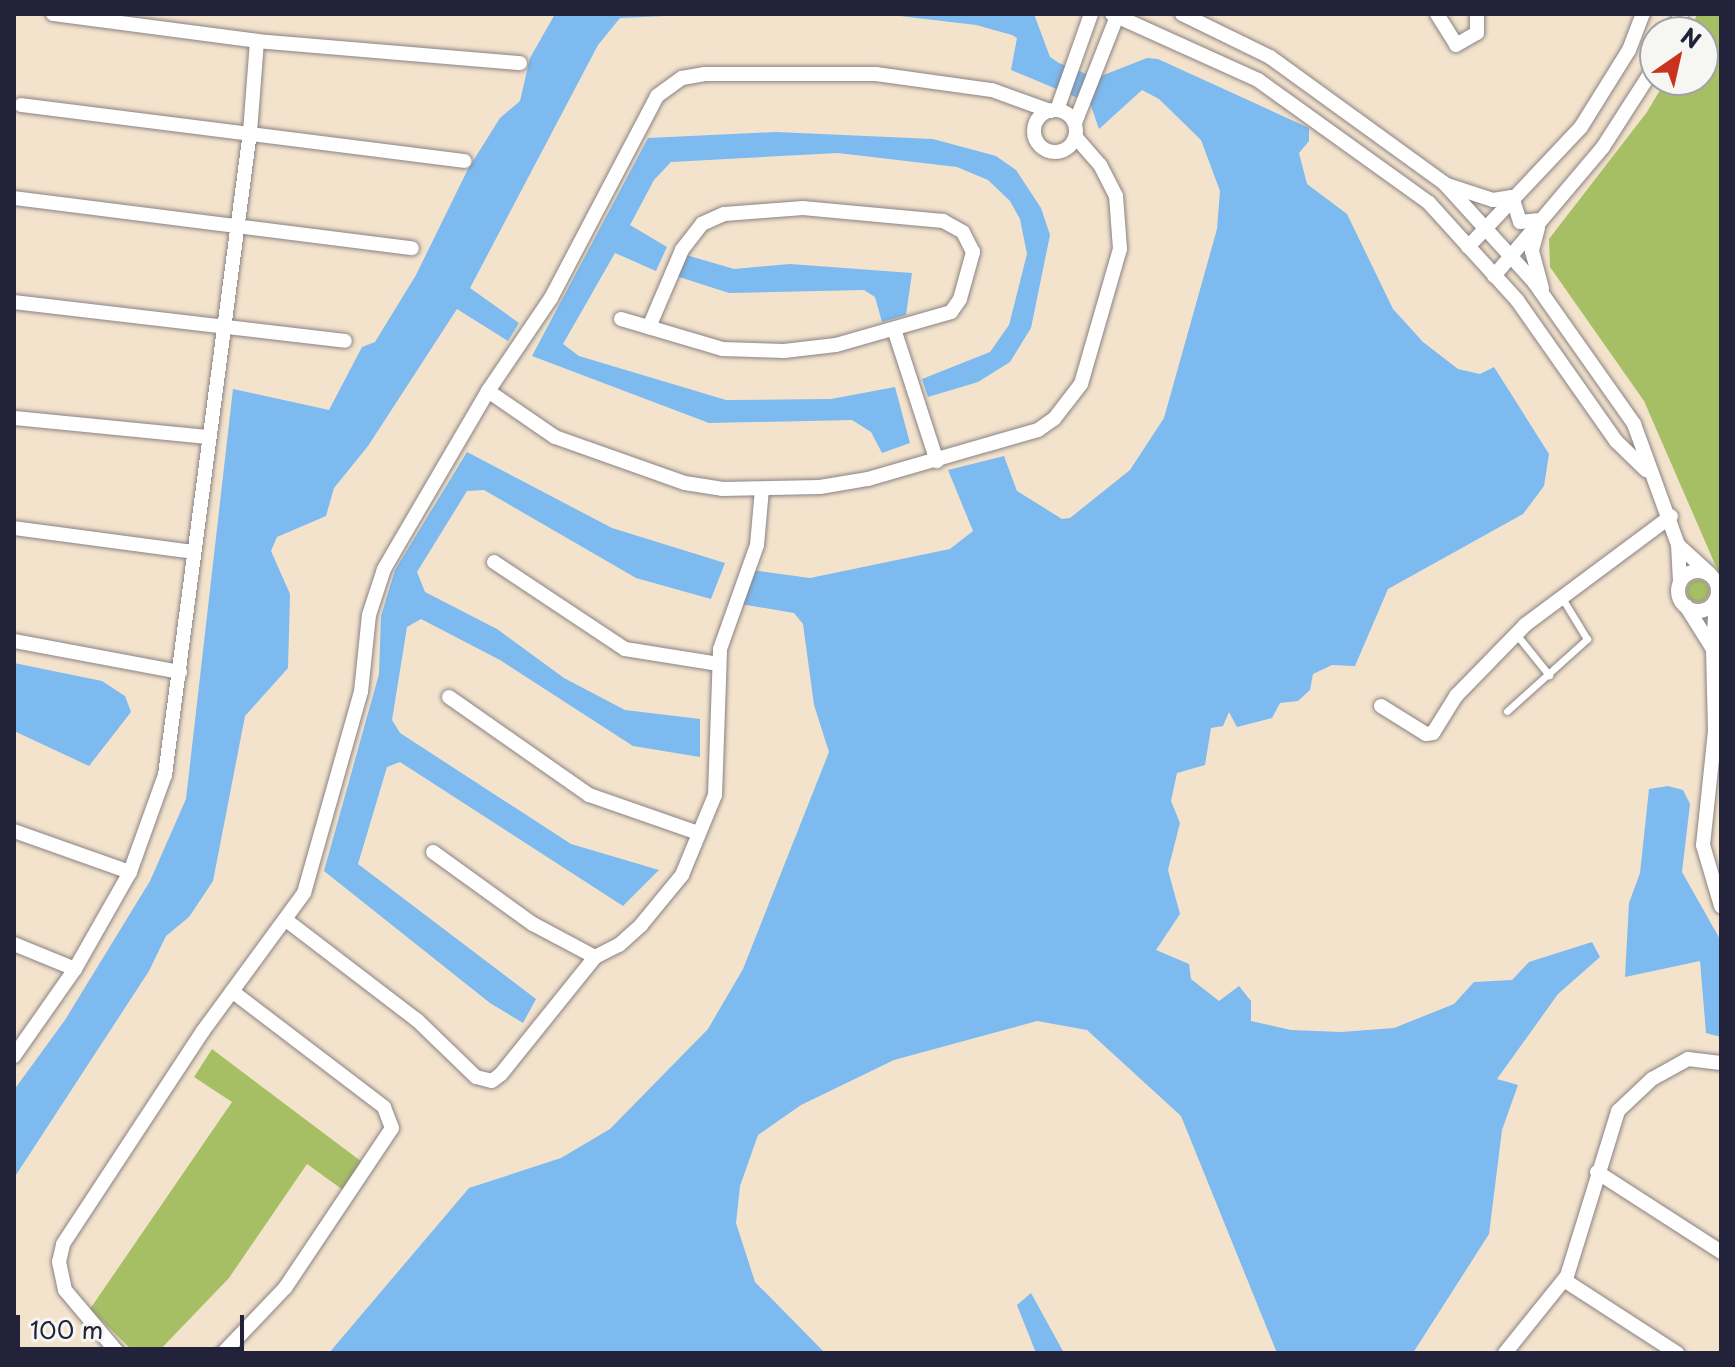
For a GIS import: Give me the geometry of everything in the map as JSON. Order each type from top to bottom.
[{"type":"street","points":[[53,14],[257,41],[520,63]]},
{"type":"street","points":[[1034,133],[1038,119],[1056,106],[1075,64],[1090,21],[1079,14]]},
{"type":"street","points":[[1182,14],[1270,57],[1446,185],[1545,297],[1634,424],[1649,473],[1671,516],[1678,545],[1679,595],[1713,649]]},
{"type":"street","points":[[1437,14],[1456,45],[1477,33],[1477,14]]},
{"type":"street","points":[[1468,247],[1581,127],[1629,50],[1643,14]]},
{"type":"street","points":[[1060,152],[1075,130],[1116,15],[1135,21],[1258,80],[1429,203],[1494,276],[1616,441],[1649,473]]},
{"type":"street","points":[[1109,40],[1135,21]]},
{"type":"street","points":[[14,1056],[75,969],[130,872],[165,775],[225,327],[234,225],[250,132],[257,41]]},
{"type":"street","points":[[118,1353],[65,1290],[59,1262],[63,1244],[98,1184],[304,893],[322,839],[361,692],[369,615],[379,582],[488,391],[551,298],[657,96],[675,82],[705,74],[876,74],[992,90],[1017,102],[1056,106],[1110,182],[1122,227],[1081,384],[1054,419],[1038,430],[937,461],[856,481],[762,489],[685,483],[589,451],[525,421],[488,391]]},
{"type":"street","points":[[1494,276],[1603,147],[1639,91]]},
{"type":"street","points":[[1017,102],[1040,146],[1060,152],[1089,153]]},
{"type":"street","points":[[21,105],[464,161]]},
{"type":"street","points":[[1446,185],[1493,200],[1512,197]]},
{"type":"street","points":[[1512,197],[1520,222],[1540,220]]},
{"type":"street","points":[[14,198],[412,248]]},
{"type":"street","points":[[621,319],[649,327],[746,351],[812,348],[894,329],[957,307],[973,252],[954,225],[858,211],[724,214],[702,224],[682,250],[668,274],[649,327]]},
{"type":"street","points":[[1540,220],[1532,251],[1545,297]]},
{"type":"street","points":[[14,302],[345,341]]},
{"type":"street","points":[[894,329],[937,461]]},
{"type":"street","points":[[14,418],[208,437]]},
{"type":"street","points":[[286,920],[417,1020],[484,1081],[501,1074],[595,957],[619,945],[671,892],[698,833],[719,776],[719,664],[730,618],[750,571],[762,515],[762,489]]},
{"type":"street","points":[[1381,706],[1426,734],[1433,733],[1456,696],[1516,634],[1671,516]]},
{"type":"street","points":[[14,528],[193,552]]},
{"type":"street","points":[[1678,545],[1718,586],[1713,649],[1715,731],[1703,845],[1721,906]]},
{"type":"street","points":[[494,562],[625,649],[719,664]]},
{"type":"street","points":[[1680,582],[1690,572],[1710,575]]},
{"type":"street","points":[[1686,606],[1705,609],[1716,600]]},
{"type":"street","points":[[14,641],[180,672]]},
{"type":"street","points":[[449,697],[589,795],[698,833]]},
{"type":"street","points":[[14,831],[130,872]]},
{"type":"street","points":[[433,852],[533,924],[595,957]]},
{"type":"street","points":[[14,944],[75,969]]},
{"type":"street","points":[[223,1353],[285,1288],[392,1128],[384,1107],[232,991]]},
{"type":"street","points":[[1505,1353],[1564,1280],[1618,1111],[1652,1079],[1688,1059],[1721,1063]]},
{"type":"street","points":[[1597,1172],[1721,1252]]},
{"type":"street","points":[[1564,1280],[1677,1353]]},
{"type":"lane","points":[[1507,711],[1587,639],[1562,598]]},
{"type":"lane","points":[[1516,634],[1549,675]]},
{"type":"green space","points":[[1721,14],[1721,578],[1644,401],[1550,267],[1549,239],[1656,96],[1719,96],[1719,16],[1696,16]]},
{"type":"green space","points":[[1694,580],[1702,580],[1709,591],[1702,602],[1694,602],[1687,595],[1687,587]]},
{"type":"green space","points":[[212,1049],[362,1162],[343,1190],[307,1164],[229,1278],[157,1353],[135,1353],[90,1309],[232,1102],[194,1077]]},
{"type":"water","points":[[555,14],[710,14],[620,18],[598,45],[470,288],[519,323],[508,341],[457,309],[368,446],[334,488],[326,516],[277,537],[271,551],[290,594],[288,668],[245,716],[213,881],[189,917],[166,936],[149,971],[14,1178],[14,1090],[65,1020],[150,881],[186,799],[233,389],[329,410],[362,347],[375,342],[416,275],[468,169],[500,118],[520,101],[530,58]]},
{"type":"water","points":[[883,14],[1034,14],[1050,57],[1059,63],[1096,78],[1147,58],[1158,59],[1309,128],[1309,141],[1299,153],[1307,184],[1347,214],[1393,309],[1423,342],[1458,369],[1480,374],[1494,367],[1549,454],[1544,486],[1523,514],[1388,589],[1355,666],[1332,665],[1313,674],[1310,690],[1298,701],[1280,703],[1272,718],[1237,727],[1229,712],[1223,726],[1211,728],[1205,765],[1177,773],[1171,801],[1180,823],[1168,870],[1180,914],[1156,950],[1189,964],[1191,979],[1219,1001],[1239,986],[1251,1001],[1251,1021],[1291,1030],[1341,1032],[1394,1028],[1454,1004],[1474,982],[1512,980],[1529,962],[1592,942],[1600,957],[1558,994],[1497,1079],[1518,1085],[1502,1130],[1489,1234],[1413,1353],[1277,1353],[1181,1116],[1087,1030],[1037,1021],[894,1060],[801,1105],[758,1135],[740,1186],[736,1223],[755,1282],[825,1353],[329,1353],[469,1188],[561,1158],[610,1129],[708,1029],[743,969],[829,752],[814,705],[803,624],[794,613],[735,603],[751,570],[810,578],[950,549],[973,531],[948,470],[1004,456],[1017,491],[1062,519],[1070,518],[1130,470],[1164,418],[1217,229],[1220,191],[1201,140],[1159,99],[1142,90],[1099,129],[1090,103],[1011,70],[1017,38],[1012,35],[976,25]]},
{"type":"water","points":[[776,132],[933,139],[996,156],[1016,170],[1041,208],[1050,235],[1031,328],[1010,362],[978,382],[928,397],[922,379],[990,352],[1009,325],[1027,254],[1020,219],[1010,201],[988,180],[957,167],[838,153],[671,162],[654,180],[630,225],[667,247],[656,271],[615,253],[563,344],[579,356],[726,400],[831,399],[895,387],[910,443],[882,453],[871,432],[852,420],[709,423],[532,356],[648,138]]},
{"type":"water","points":[[686,255],[734,269],[790,264],[912,273],[906,315],[882,322],[875,297],[864,290],[729,293],[676,276]]},
{"type":"water","points":[[467,452],[612,528],[725,563],[711,599],[636,578],[484,490],[467,491],[417,572],[425,592],[497,629],[564,678],[625,710],[700,719],[700,757],[633,746],[500,660],[421,619],[407,627],[392,720],[400,733],[571,844],[659,870],[623,906],[400,762],[387,767],[358,864],[536,999],[523,1023],[490,1003],[324,871],[379,674],[381,616],[395,570]]},
{"type":"water","points":[[14,663],[102,681],[125,696],[131,712],[89,766],[14,731]]},
{"type":"water","points":[[1668,786],[1683,790],[1690,804],[1682,872],[1721,941],[1721,1037],[1706,1033],[1700,961],[1625,977],[1629,903],[1640,873],[1649,789]]},
{"type":"water","points":[[1031,1293],[1064,1353],[1036,1353],[1017,1305]]}]
